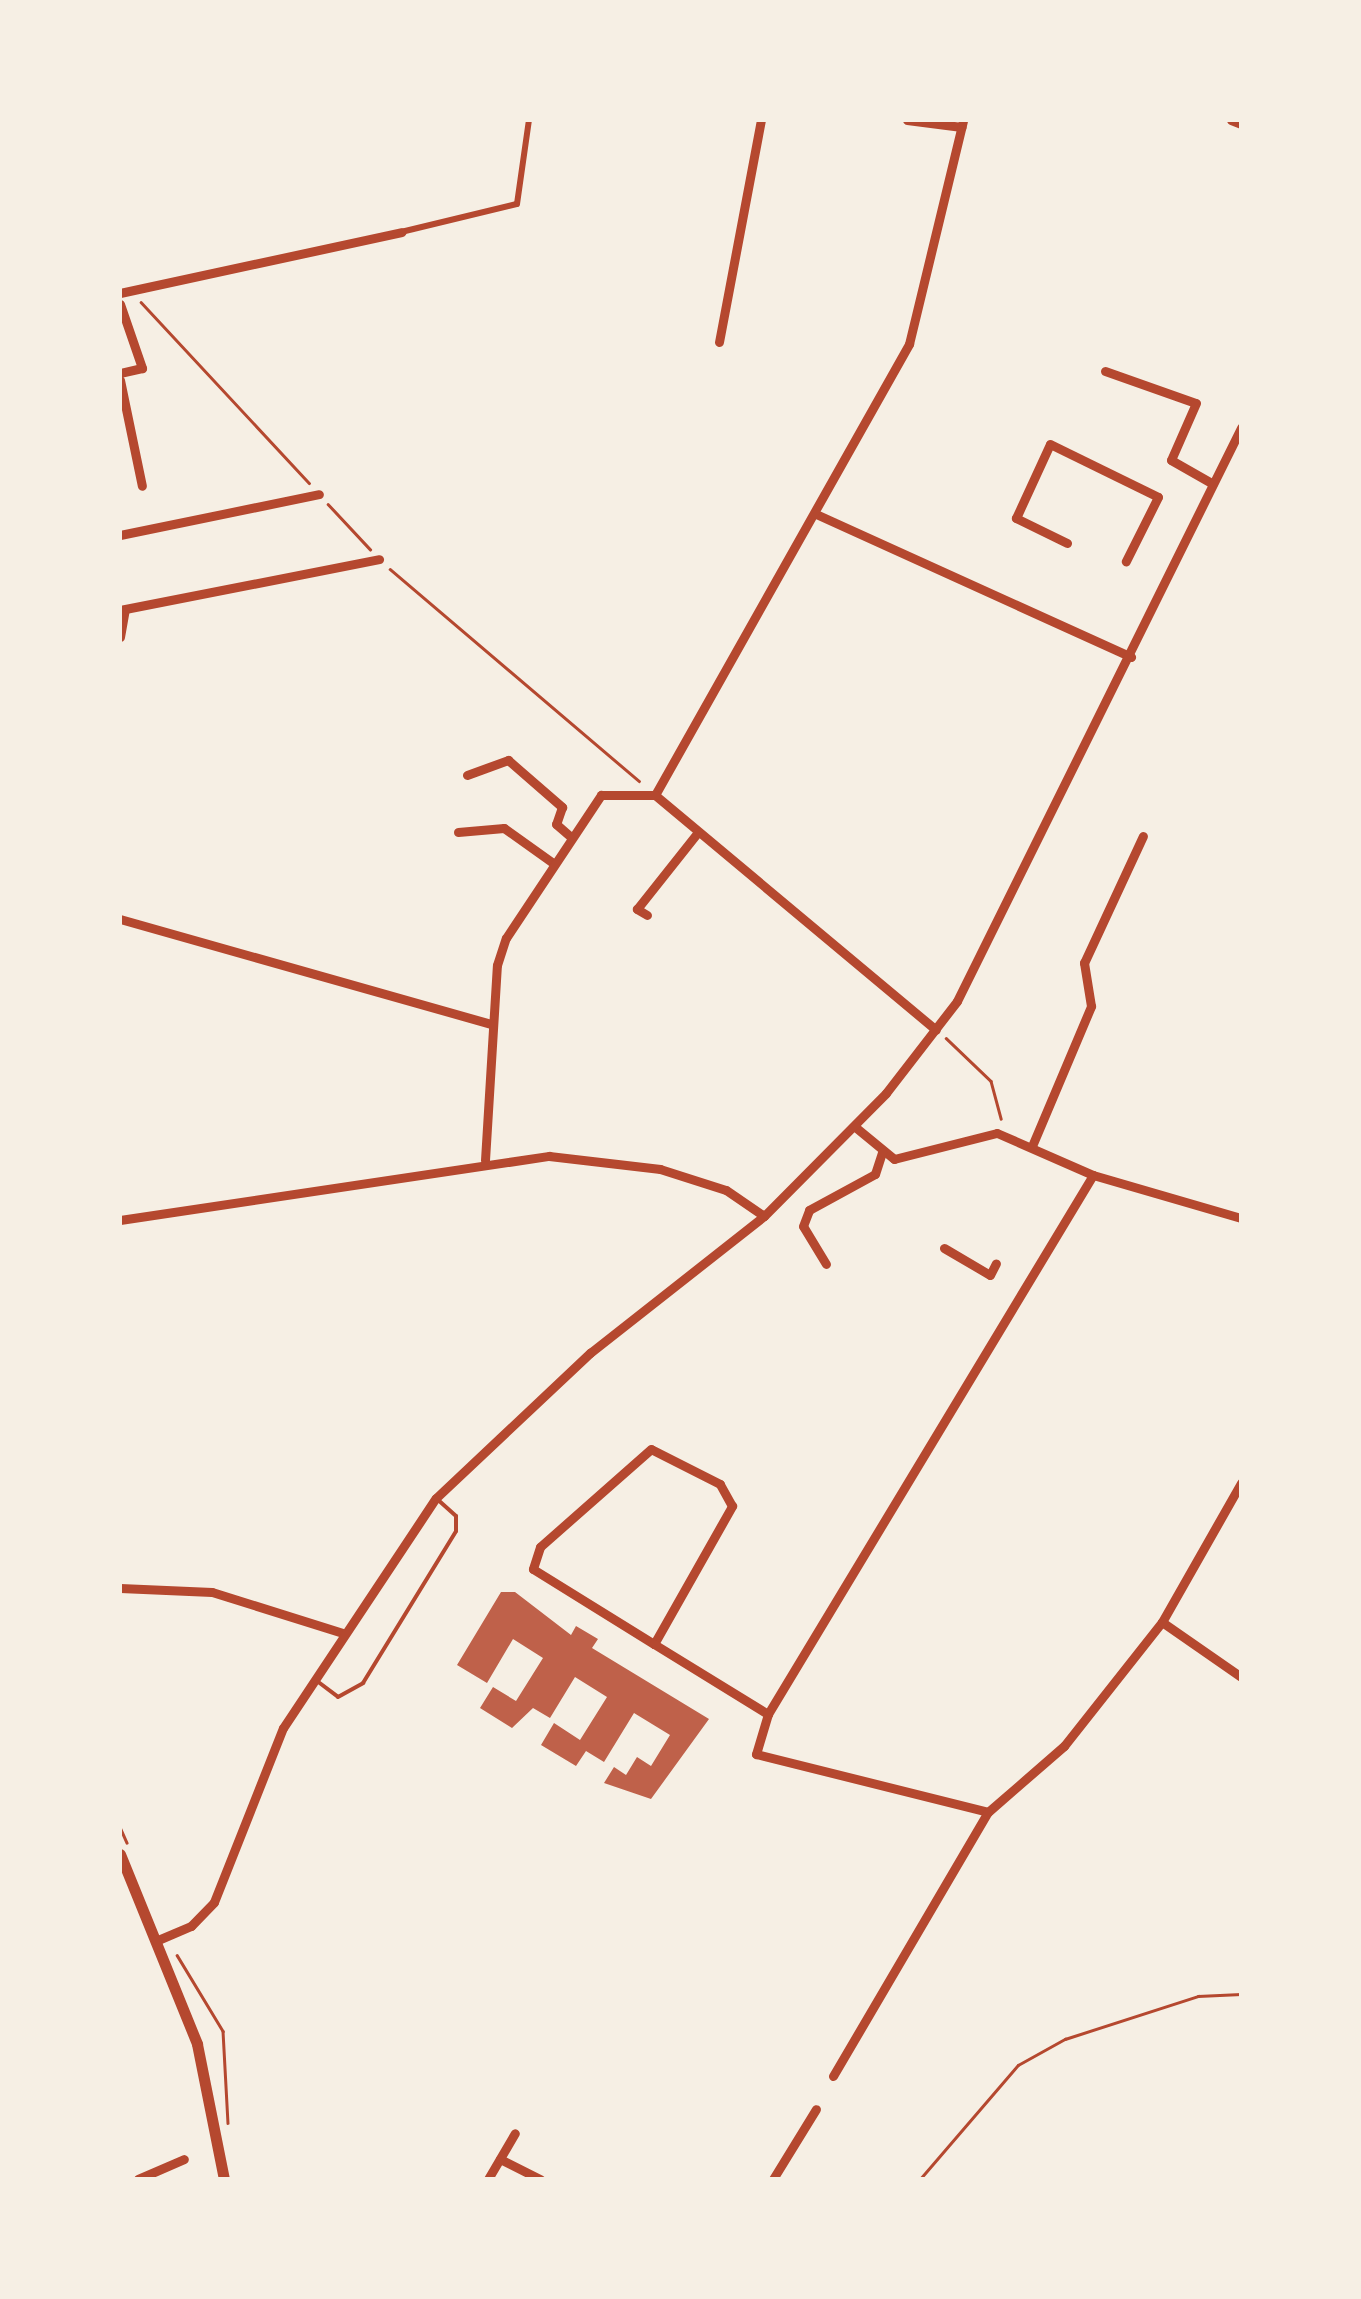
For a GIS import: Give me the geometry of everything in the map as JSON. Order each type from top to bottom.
[{"type":"street","points":[[120,293],[517,204],[529,120]]},
{"type":"street","points":[[719,342],[761,120]]},
{"type":"street","points":[[655,795],[910,344],[962,123],[907,120]]},
{"type":"street","points":[[1231,120],[1241,124]]},
{"type":"street","points":[[120,304],[142,368],[120,376],[142,486]]},
{"type":"street","points":[[1105,371],[1196,403],[1171,460],[1214,484]]},
{"type":"street","points":[[158,1940],[191,1926],[214,1902],[261,1772],[343,1633],[436,1498],[590,1353],[764,1216],[854,1126],[936,1030],[990,944],[1241,428]]},
{"type":"street","points":[[1067,543],[1016,518],[1050,444],[1158,497],[1126,561]]},
{"type":"street","points":[[120,535],[319,494]]},
{"type":"street","points":[[816,514],[1131,657]]},
{"type":"street","points":[[120,637],[122,609],[379,559]]},
{"type":"street","points":[[467,775],[508,760],[562,807],[556,824],[571,836]]},
{"type":"street","points":[[485,1160],[492,1024],[506,938],[601,796],[655,795],[936,1030]]},
{"type":"street","points":[[458,832],[504,828],[553,864]]},
{"type":"street","points":[[646,915],[637,910],[698,832]]},
{"type":"street","points":[[1032,1146],[1091,1006],[1084,963],[1143,836]]},
{"type":"street","points":[[120,920],[492,1024]]},
{"type":"street","points":[[854,1126],[882,1152],[905,1160],[954,1136],[1003,1135],[1093,1175],[1241,1218]]},
{"type":"street","points":[[826,1264],[803,1226],[809,1210],[875,1174],[882,1152]]},
{"type":"street","points":[[120,1220],[485,1160],[602,1156],[726,1190],[764,1216]]},
{"type":"street","points":[[988,1812],[766,1761],[753,1746],[768,1714],[1093,1175]]},
{"type":"street","points":[[944,1248],[990,1275],[996,1263]]},
{"type":"street","points":[[654,1644],[732,1506],[720,1484],[651,1449],[540,1547],[533,1569],[654,1644],[768,1714]]},
{"type":"street","points":[[832,2076],[988,1812],[1064,1746],[1162,1622],[1241,1483]]},
{"type":"street","points":[[120,1588],[212,1592],[343,1633]]},
{"type":"street","points":[[1162,1622],[1241,1678]]},
{"type":"street","points":[[120,1854],[197,2044],[224,2179]]},
{"type":"street","points":[[773,2179],[816,2108]]},
{"type":"street","points":[[488,2179],[515,2133]]},
{"type":"street","points":[[500,2159],[540,2179]]},
{"type":"street","points":[[138,2179],[184,2160]]},
{"type":"lane","points":[[315,1680],[338,1697],[363,1682],[456,1531],[456,1516],[436,1498]]},
{"type":"path","points":[[954,1045],[991,1081],[1003,1135]]},
{"type":"path","points":[[920,2179],[1018,2065],[1065,2039],[1198,1996],[1241,1994]]},
{"type":"building","points":[[501,1592],[515,1592],[571,1635],[576,1626],[598,1639],[592,1648],[709,1719],[651,1799],[604,1783],[614,1767],[626,1775],[637,1757],[651,1766],[670,1735],[634,1713],[604,1762],[586,1751],[576,1766],[541,1745],[554,1723],[580,1740],[607,1697],[575,1677],[550,1718],[533,1708],[512,1728],[480,1708],[493,1687],[516,1701],[543,1658],[513,1639],[487,1683],[457,1665]]}]
